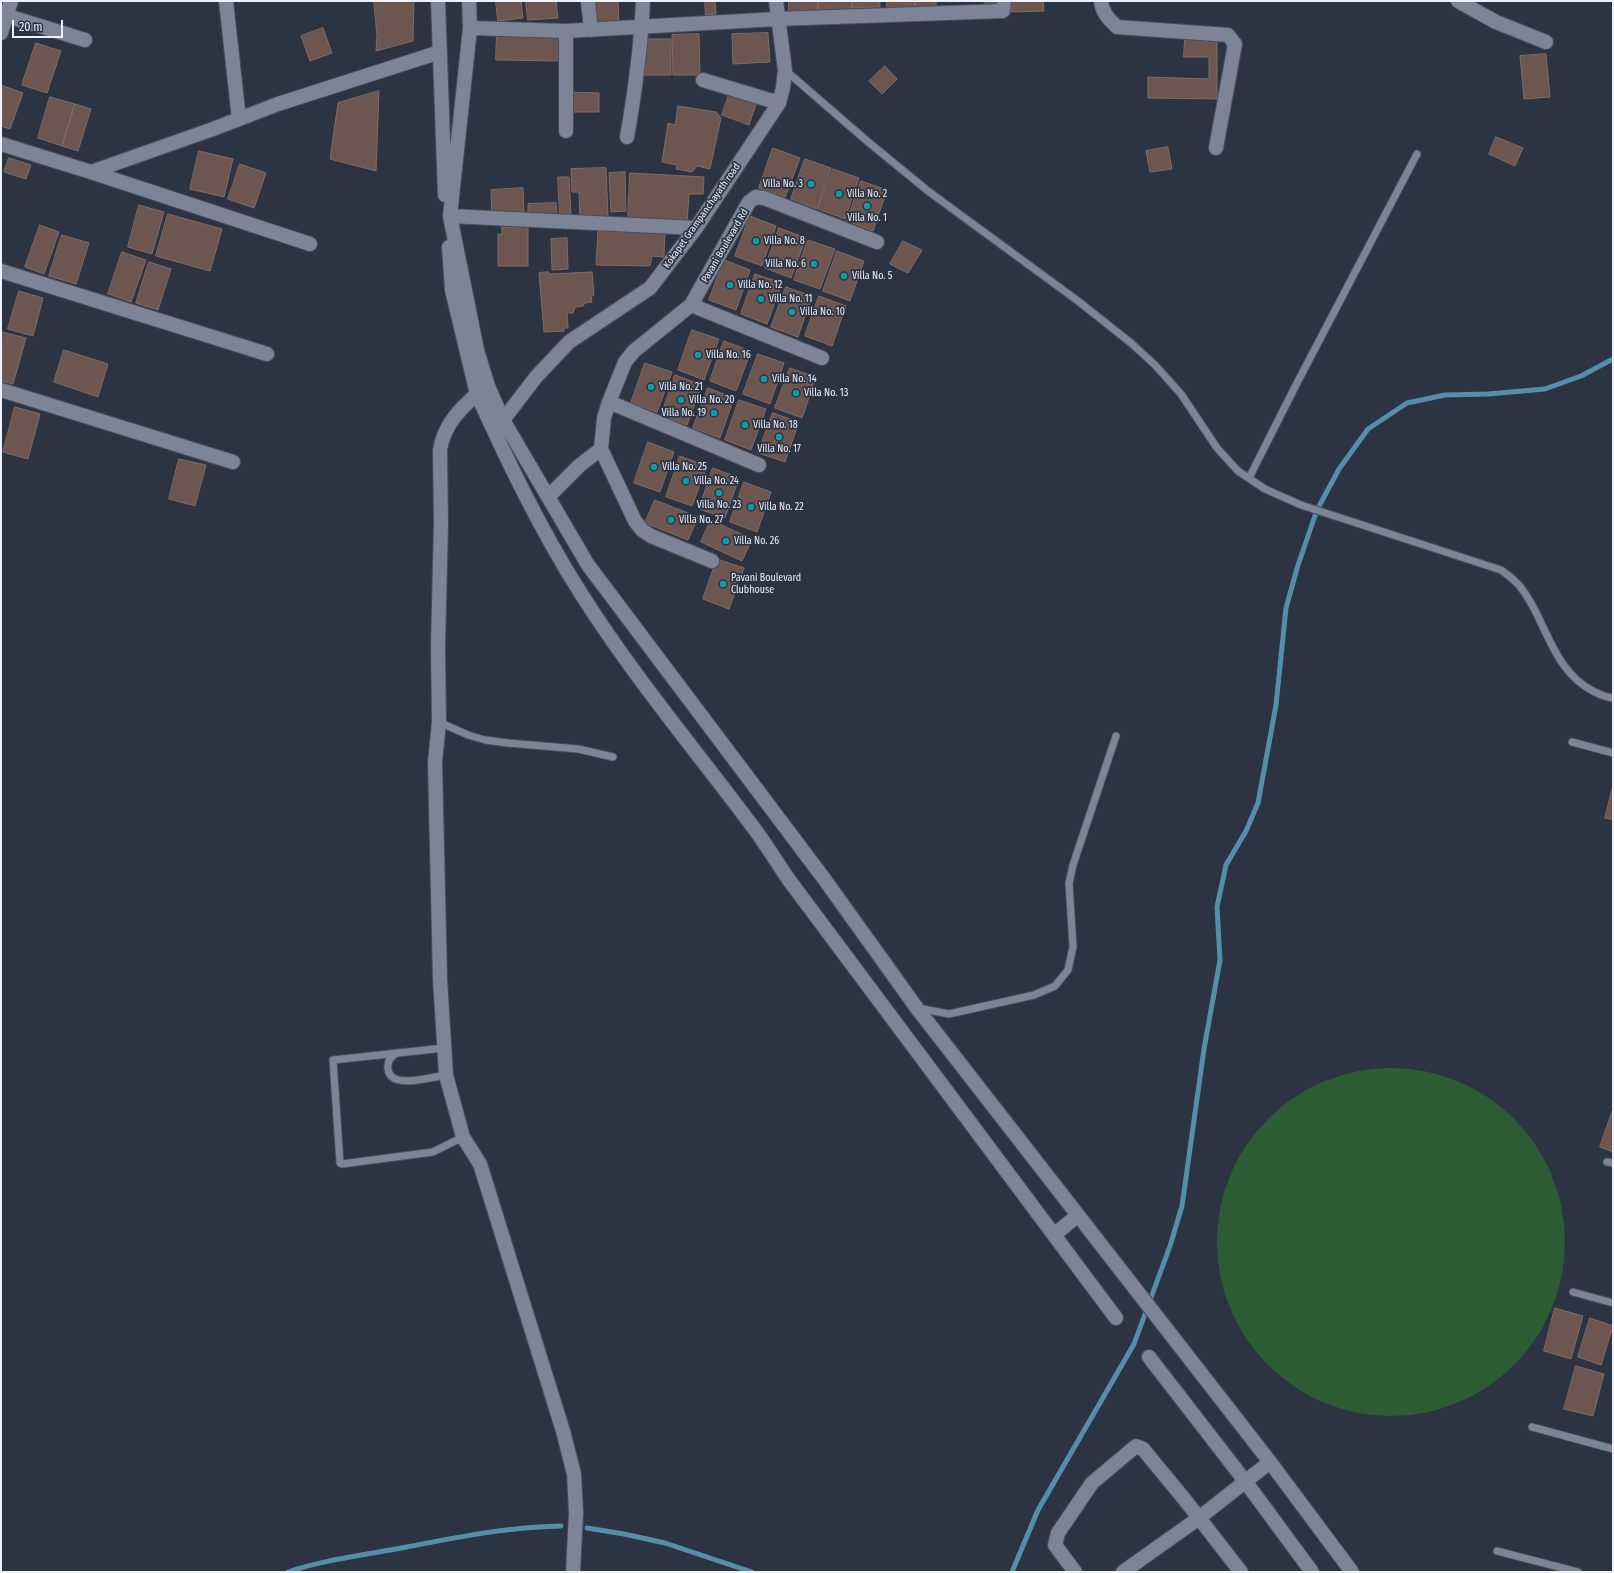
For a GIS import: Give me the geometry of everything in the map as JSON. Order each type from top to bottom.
[{"type":"street","points":[[1,33],[4,14],[11,1]]},
{"type":"street","points":[[226,1],[239,119]]},
{"type":"street","points":[[438,1],[446,198],[452,290],[477,394],[504,453],[538,519],[580,592],[641,679],[751,824],[789,880],[1116,1318]]},
{"type":"street","points":[[469,1],[470,28],[450,216],[477,350],[488,386],[503,420],[588,565],[825,880],[916,1007],[1270,1462],[1352,1572]]},
{"type":"street","points":[[588,1],[591,30]]},
{"type":"street","points":[[627,137],[635,92],[642,27],[643,1]]},
{"type":"street","name":"Kokapet Grampanchayath road","points":[[503,420],[536,377],[569,342],[650,288],[696,228],[779,103],[783,88],[784,70],[776,1]]},
{"type":"street","points":[[470,28],[566,31],[777,19],[1003,11],[1004,1]]},
{"type":"street","points":[[1101,1],[1102,9],[1106,16],[1117,27],[1228,35],[1234,44],[1216,148]]},
{"type":"street","points":[[1458,1],[1496,22],[1546,42]]},
{"type":"street","points":[[4,14],[85,40]]},
{"type":"street","points":[[566,31],[566,131]]},
{"type":"street","points":[[91,172],[278,104],[440,52]]},
{"type":"street","points":[[704,80],[779,103]]},
{"type":"street","points":[[1,144],[310,244]]},
{"type":"street","name":"Pavani Boulevard Rd","points":[[601,449],[604,418],[608,402],[625,362],[634,351],[691,305],[749,202],[756,197],[764,198],[877,242]]},
{"type":"street","points":[[450,216],[696,228]]},
{"type":"street","points":[[1,271],[267,354]]},
{"type":"street","points":[[691,305],[822,358]]},
{"type":"street","points":[[1,390],[234,462]]},
{"type":"street","points":[[477,394],[458,411],[446,428],[440,450],[441,523],[438,647],[439,722],[435,762],[437,898],[446,1076],[463,1137],[480,1164],[513,1266],[569,1453],[574,1474],[576,1513],[573,1572]]},
{"type":"street","points":[[608,402],[759,465]]},
{"type":"street","points":[[548,496],[580,465],[601,449],[635,521],[642,530],[651,536],[712,561]]},
{"type":"street","points":[[1054,1235],[1078,1215]]},
{"type":"street","points":[[1149,1357],[1245,1481],[1312,1572]]},
{"type":"street","points":[[1075,1572],[1055,1545],[1058,1534],[1092,1483],[1136,1446],[1143,1449],[1241,1572]]},
{"type":"street","points":[[1123,1572],[1199,1518],[1270,1462]]},
{"type":"lane","points":[[784,70],[928,191],[1078,301],[1131,343],[1155,365],[1181,394],[1217,448],[1238,471],[1265,489],[1301,505],[1501,570],[1518,584],[1534,610],[1560,661],[1580,685],[1605,697],[1613,698]]},
{"type":"lane","points":[[1249,478],[1300,376],[1417,154]]},
{"type":"lane","points":[[439,722],[468,735],[485,740],[578,749],[613,757]]},
{"type":"lane","points":[[916,1007],[949,1014],[1034,995],[1055,986],[1068,970],[1073,947],[1069,884],[1073,865],[1116,736]]},
{"type":"lane","points":[[1572,742],[1613,753]]},
{"type":"lane","points":[[444,1048],[333,1060],[340,1163],[433,1152],[463,1137]]},
{"type":"lane","points":[[397,1053],[390,1058],[388,1069],[390,1074],[396,1079],[404,1081],[446,1076]]},
{"type":"lane","points":[[1573,1292],[1613,1304]]},
{"type":"lane","points":[[1532,1427],[1613,1449]]},
{"type":"lane","points":[[1497,1551],[1578,1572]]},
{"type":"green space","points":[[1391,1068],[1425,1071],[1442,1075],[1473,1088],[1502,1107],[1526,1131],[1545,1160],[1558,1191],[1562,1208],[1565,1242],[1562,1276],[1558,1293],[1545,1324],[1526,1353],[1502,1377],[1473,1396],[1442,1409],[1425,1413],[1391,1416],[1357,1413],[1340,1409],[1309,1396],[1280,1377],[1256,1353],[1237,1324],[1224,1293],[1220,1276],[1217,1242],[1220,1208],[1224,1191],[1237,1160],[1256,1131],[1280,1107],[1309,1088],[1340,1075],[1357,1071]]},
{"type":"building","points":[[374,1],[414,1],[413,41],[376,51],[377,36]]},
{"type":"building","points":[[496,1],[521,1],[523,18],[498,21]]},
{"type":"building","points":[[526,1],[556,1],[558,18],[528,20]]},
{"type":"building","points":[[595,1],[618,1],[619,24],[597,26]]},
{"type":"building","points":[[705,1],[715,1],[716,14],[706,15]]},
{"type":"building","points":[[789,1],[818,1],[818,12],[789,13]]},
{"type":"building","points":[[819,1],[852,1],[852,11],[819,13]]},
{"type":"building","points":[[853,1],[880,1],[880,7],[853,8]]},
{"type":"building","points":[[887,1],[914,1],[915,7],[887,8]]},
{"type":"building","points":[[916,1],[936,1],[936,10],[916,11]]},
{"type":"building","points":[[985,1],[1000,1],[1000,5],[986,6]]},
{"type":"building","points":[[1012,1],[1043,1],[1044,11],[1012,12]]},
{"type":"building","points":[[323,28],[332,53],[310,61],[301,36]]},
{"type":"building","points":[[768,33],[770,62],[733,64],[732,34]]},
{"type":"building","points":[[699,34],[700,75],[673,75],[672,35]]},
{"type":"building","points":[[497,35],[563,36],[563,61],[496,60]]},
{"type":"building","points":[[643,39],[671,39],[671,75],[643,75]]},
{"type":"building","points":[[1185,39],[1217,40],[1217,99],[1148,98],[1148,77],[1209,79],[1209,57],[1184,57]]},
{"type":"building","points":[[36,43],[61,51],[47,93],[22,85]]},
{"type":"building","points":[[1546,54],[1550,97],[1524,99],[1520,56]]},
{"type":"building","points":[[885,66],[897,79],[882,94],[869,81]]},
{"type":"building","points":[[1,85],[23,93],[10,129],[1,126]]},
{"type":"building","points":[[379,91],[376,171],[330,159],[338,103]]},
{"type":"building","points":[[569,92],[599,93],[599,112],[569,112]]},
{"type":"building","points":[[730,92],[757,101],[749,125],[722,115]]},
{"type":"building","points":[[50,97],[75,104],[62,146],[38,138]]},
{"type":"building","points":[[75,104],[91,109],[78,151],[62,146]]},
{"type":"building","points":[[678,106],[716,112],[721,118],[710,169],[697,166],[692,172],[676,169],[677,165],[662,162],[668,123],[675,125]]},
{"type":"building","points":[[1496,137],[1523,148],[1515,166],[1489,154]]},
{"type":"building","points":[[1168,147],[1172,169],[1150,172],[1146,151]]},
{"type":"building","points":[[773,148],[800,158],[785,198],[759,188]]},
{"type":"building","points":[[199,151],[233,159],[224,197],[190,189]]},
{"type":"building","points":[[9,158],[31,165],[26,179],[4,172]]},
{"type":"building","name":"Villa No. 3","points":[[805,159],[831,168],[817,209],[791,199]]},
{"type":"building","points":[[240,164],[266,173],[254,208],[228,199]]},
{"type":"building","points":[[606,168],[608,217],[580,218],[579,192],[572,192],[571,169]]},
{"type":"building","name":"Villa No. 2","points":[[833,169],[859,178],[845,219],[818,209]]},
{"type":"building","points":[[625,172],[626,211],[611,212],[609,173]]},
{"type":"building","points":[[630,173],[704,177],[703,194],[689,194],[687,223],[628,220]]},
{"type":"building","points":[[558,177],[569,177],[571,215],[560,216]]},
{"type":"building","name":"Villa No. 1","points":[[861,181],[887,190],[873,231],[847,221]]},
{"type":"building","points":[[523,188],[524,215],[492,216],[491,190]]},
{"type":"building","points":[[556,203],[557,215],[528,217],[528,204]]},
{"type":"building","points":[[139,205],[164,212],[152,254],[128,247]]},
{"type":"building","points":[[168,214],[222,229],[210,271],[156,256]]},
{"type":"building","name":"Villa No. 8","points":[[750,216],[776,226],[762,266],[735,256]]},
{"type":"building","points":[[40,225],[59,232],[44,274],[25,267]]},
{"type":"building","points":[[502,227],[528,227],[528,266],[498,266],[498,234],[502,234]]},
{"type":"building","points":[[779,228],[806,238],[791,278],[765,268]]},
{"type":"building","points":[[611,229],[665,232],[664,257],[652,256],[650,266],[596,265],[598,231],[611,231]]},
{"type":"building","points":[[62,235],[89,243],[76,284],[49,276]]},
{"type":"building","points":[[567,238],[568,269],[552,270],[551,239]]},
{"type":"building","name":"Villa No. 6","points":[[808,240],[835,249],[820,289],[794,280]]},
{"type":"building","points":[[903,241],[922,250],[908,273],[890,264]]},
{"type":"building","name":"Villa No. 5","points":[[837,251],[864,261],[850,301],[823,291]]},
{"type":"building","points":[[122,252],[146,260],[131,302],[108,294]]},
{"type":"building","name":"Villa No. 12","points":[[724,260],[750,270],[736,310],[709,300]]},
{"type":"building","points":[[149,262],[171,269],[158,310],[136,303]]},
{"type":"building","points":[[548,272],[551,274],[592,272],[594,295],[591,296],[592,302],[585,303],[583,306],[575,307],[573,313],[567,313],[568,328],[564,328],[564,331],[544,332],[539,273]]},
{"type":"building","name":"Villa No. 11","points":[[755,274],[782,283],[767,324],[741,314]]},
{"type":"building","name":"Villa No. 10","points":[[786,287],[812,296],[798,337],[771,327]]},
{"type":"building","points":[[19,291],[43,298],[33,336],[8,329]]},
{"type":"building","points":[[819,296],[846,306],[832,346],[805,336]]},
{"type":"building","name":"Villa No. 16","points":[[692,330],[719,339],[704,380],[678,370]]},
{"type":"building","points":[[2,332],[26,338],[13,384],[1,381]]},
{"type":"building","points":[[724,341],[751,351],[736,391],[710,381]]},
{"type":"building","points":[[64,350],[108,364],[98,397],[54,382]]},
{"type":"building","name":"Villa No. 14","points":[[758,354],[784,363],[770,404],[743,394]]},
{"type":"building","name":"Villa No. 21","points":[[645,363],[672,372],[657,412],[631,403]]},
{"type":"building","name":"Villa No. 13","points":[[790,368],[816,377],[802,418],[775,408]]},
{"type":"building","name":"Villa No. 20","points":[[675,375],[702,385],[687,425],[661,416]]},
{"type":"building","name":"Villa No. 19","points":[[708,388],[734,398],[720,438],[693,428]]},
{"type":"building","name":"Villa No. 18","points":[[739,400],[766,409],[751,450],[725,440]]},
{"type":"building","points":[[15,407],[40,414],[28,459],[3,452]]},
{"type":"building","name":"Villa No. 17","points":[[773,413],[799,422],[785,462],[758,453]]},
{"type":"building","name":"Villa No. 25","points":[[648,442],[674,452],[660,492],[634,483]]},
{"type":"building","name":"Villa No. 24","points":[[680,456],[707,466],[692,506],[666,497]]},
{"type":"building","points":[[179,459],[206,465],[195,506],[169,499]]},
{"type":"building","name":"Villa No. 23","points":[[713,468],[739,478],[725,518],[699,509]]},
{"type":"building","name":"Villa No. 22","points":[[744,482],[771,492],[757,532],[730,522]]},
{"type":"building","name":"Villa No. 27","points":[[655,500],[698,517],[688,540],[645,523]]},
{"type":"building","name":"Villa No. 26","points":[[711,520],[752,539],[742,561],[701,542]]},
{"type":"building","name":"Pavani Boulevard Clubhouse","points":[[717,559],[744,568],[729,609],[703,599]]},
{"type":"building","points":[[1613,786],[1613,820],[1605,818]]},
{"type":"building","points":[[1613,1109],[1613,1152],[1600,1147]]},
{"type":"building","points":[[1555,1308],[1583,1316],[1571,1359],[1544,1351]]},
{"type":"building","points":[[1590,1318],[1613,1326],[1601,1365],[1578,1357]]},
{"type":"building","points":[[1576,1366],[1604,1374],[1593,1416],[1564,1409]]},
{"type":"waterway","points":[[1012,1572],[1038,1510],[1134,1344],[1170,1246],[1182,1206],[1204,1049],[1220,960],[1217,907],[1226,865],[1246,831],[1258,803],[1276,705],[1286,608],[1298,565],[1317,510],[1339,469],[1368,429],[1407,403],[1445,395],[1488,394],[1545,389],[1581,376],[1613,359]]},
{"type":"waterway","points":[[288,1572],[332,1560],[464,1536],[502,1530],[561,1526]]},
{"type":"waterway","points":[[587,1528],[665,1543],[752,1572]]},
{"type":"place","name":"Villa No. 3","points":[[811,184]]},
{"type":"place","name":"Villa No. 2","points":[[839,194]]},
{"type":"place","name":"Villa No. 1","points":[[867,206]]},
{"type":"place","name":"Villa No. 8","points":[[756,241]]},
{"type":"place","name":"Villa No. 6","points":[[814,264]]},
{"type":"place","name":"Villa No. 5","points":[[844,276]]},
{"type":"place","name":"Villa No. 12","points":[[730,285]]},
{"type":"place","name":"Villa No. 11","points":[[761,299]]},
{"type":"place","name":"Villa No. 10","points":[[792,312]]},
{"type":"place","name":"Villa No. 16","points":[[698,355]]},
{"type":"place","name":"Villa No. 14","points":[[764,379]]},
{"type":"place","name":"Villa No. 21","points":[[651,387]]},
{"type":"place","name":"Villa No. 13","points":[[796,393]]},
{"type":"place","name":"Villa No. 20","points":[[681,400]]},
{"type":"place","name":"Villa No. 19","points":[[714,413]]},
{"type":"place","name":"Villa No. 18","points":[[745,425]]},
{"type":"place","name":"Villa No. 17","points":[[779,437]]},
{"type":"place","name":"Villa No. 25","points":[[654,467]]},
{"type":"place","name":"Villa No. 24","points":[[686,481]]},
{"type":"place","name":"Villa No. 23","points":[[719,493]]},
{"type":"place","name":"Villa No. 22","points":[[751,507]]},
{"type":"place","name":"Villa No. 27","points":[[671,520]]},
{"type":"place","name":"Villa No. 26","points":[[726,541]]},
{"type":"place","name":"Pavani Boulevard Clubhouse","points":[[723,584]]}]
